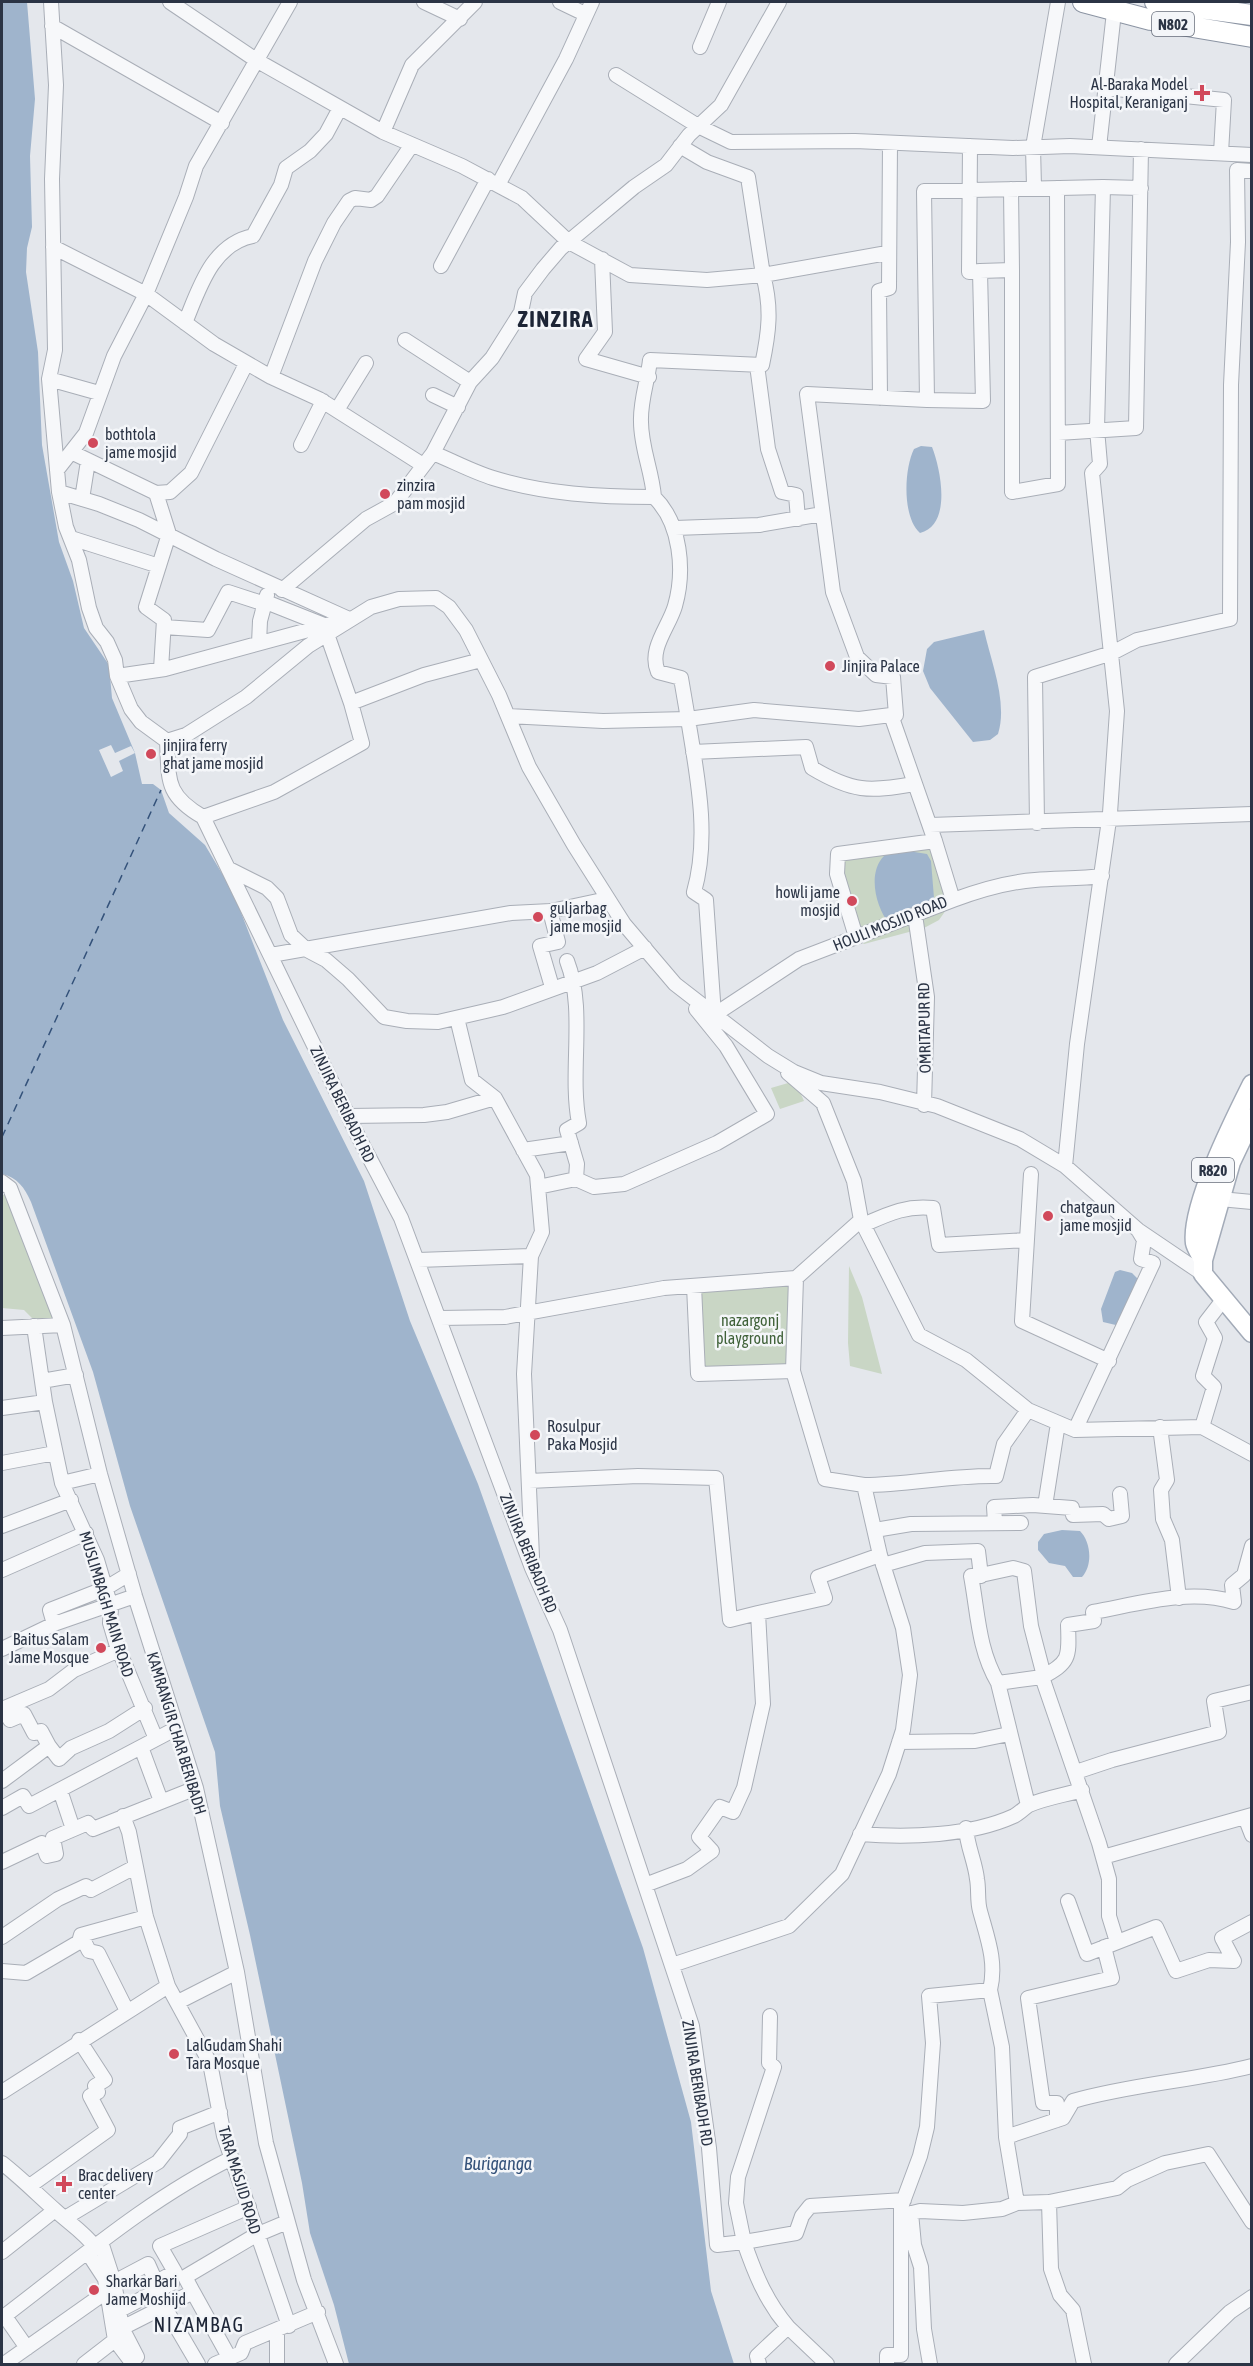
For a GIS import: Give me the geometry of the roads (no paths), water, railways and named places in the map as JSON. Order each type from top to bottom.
[{"type":"highway","name":"N802","points":[[1155,2],[1251,15]]},
{"type":"highway","name":"N802","points":[[1089,4],[1114,12],[1251,37]]},
{"type":"main road","name":"R820","points":[[1248,1323],[1223,1300],[1203,1267],[1195,1244],[1196,1222],[1216,1163],[1251,1084]]},
{"type":"main road","name":"R820","points":[[1203,1267],[1231,1162],[1251,1118]]},
{"type":"street","points":[[51,2],[56,95],[53,247],[55,350],[50,379],[59,492],[93,618],[115,660],[117,676],[131,709],[141,722],[166,741],[186,735],[246,698],[326,630]]},
{"type":"street","points":[[170,2],[256,60],[383,132],[462,166],[522,198],[568,242],[630,275],[707,280],[763,275],[887,253]]},
{"type":"street","points":[[57,470],[86,433],[114,356],[146,294],[186,197],[196,166],[290,2]]},
{"type":"street","points":[[424,2],[460,19]]},
{"type":"street","points":[[383,132],[412,65],[476,2]]},
{"type":"street","points":[[560,2],[585,14]]},
{"type":"street","points":[[441,266],[566,59],[592,2]]},
{"type":"street","points":[[700,47],[719,2]]},
{"type":"street","points":[[259,643],[265,603],[276,587],[366,519],[395,503],[433,453],[470,382],[492,358],[516,321],[521,312],[525,293],[568,242],[634,187],[659,172],[698,126],[721,105],[779,2]]},
{"type":"street","points":[[1034,187],[1033,147],[1058,2]]},
{"type":"street","points":[[1099,147],[1114,12]]},
{"type":"street","points":[[52,26],[222,123]]},
{"type":"street","points":[[616,75],[698,126],[732,142],[1099,147],[1251,154]]},
{"type":"street","points":[[1106,88],[1224,100],[1221,153]]},
{"type":"street","points":[[185,323],[205,273],[238,239],[253,236],[280,185],[280,179],[286,168],[310,150],[326,134],[340,108]]},
{"type":"street","points":[[880,398],[879,291],[889,288],[887,253],[890,143]]},
{"type":"street","points":[[271,377],[315,261],[334,223],[349,201],[355,198],[371,200],[377,196],[411,146]]},
{"type":"street","points":[[680,146],[707,162],[748,177],[763,275],[770,299],[768,336],[762,365],[650,360],[649,377],[640,420],[654,497],[666,509],[675,528],[679,588],[675,608],[658,643],[656,667],[658,672],[681,678],[688,719],[701,811],[701,867],[694,892],[706,900],[714,1015]]},
{"type":"street","points":[[970,146],[969,272],[1012,270]]},
{"type":"street","points":[[1058,434],[1097,429],[1136,428],[1141,149]]},
{"type":"street","points":[[1037,823],[1035,676],[1112,653],[1137,640],[1230,619],[1231,386],[1238,242],[1237,170],[1251,171]]},
{"type":"street","points":[[927,400],[924,191],[1034,187],[1141,188]]},
{"type":"street","points":[[1065,1166],[1077,1044],[1109,821],[1116,711],[1112,653],[1092,473],[1100,464],[1097,429],[1103,187]]},
{"type":"street","points":[[1011,189],[1012,492],[1058,484],[1057,188]]},
{"type":"street","points":[[53,247],[146,294],[246,364],[323,401],[423,465]]},
{"type":"street","points":[[602,259],[605,332],[586,359],[649,377]]},
{"type":"street","points":[[508,716],[603,721],[688,719],[754,710],[859,719],[896,715],[893,677],[876,675],[857,657],[833,592],[807,394],[983,401],[980,271]]},
{"type":"street","points":[[405,340],[470,382]]},
{"type":"street","points":[[338,410],[366,363]]},
{"type":"street","points":[[71,452],[156,493],[170,492],[191,473],[246,364]]},
{"type":"street","points":[[757,365],[768,449],[782,492],[796,495],[798,519]]},
{"type":"street","points":[[50,379],[99,393]]},
{"type":"street","points":[[433,395],[458,407]]},
{"type":"street","points":[[301,445],[323,401]]},
{"type":"street","points":[[433,453],[491,477],[534,489],[600,497],[654,497]]},
{"type":"street","points":[[82,499],[88,461]]},
{"type":"street","points":[[59,492],[169,534],[276,587],[349,619]]},
{"type":"street","points":[[156,493],[169,534],[146,607],[164,620],[161,669]]},
{"type":"street","points":[[675,528],[759,525],[822,514]]},
{"type":"street","points":[[71,538],[159,566]]},
{"type":"street","points":[[164,627],[208,630],[228,592],[265,603],[326,630],[362,743],[274,792],[203,817]]},
{"type":"street","points":[[117,676],[161,669],[259,643],[326,630],[371,607],[399,599],[436,598],[449,607],[466,630],[508,716],[529,767],[607,899],[624,924],[726,1046],[767,1114],[717,1143],[624,1184],[594,1187],[576,1179],[538,1188]]},
{"type":"street","points":[[351,704],[424,675],[481,660]]},
{"type":"street","name":"HOULI MOSJID ROAD","points":[[714,1015],[799,959],[953,900],[930,825],[897,739],[891,715]]},
{"type":"street","name":"ZINJIRA BERIBADH RD","points":[[166,741],[165,787],[188,808],[203,817],[401,1218],[418,1260],[532,1568],[560,1630],[672,1965],[693,2037],[709,2148],[717,2246],[744,2242]]},
{"type":"street","points":[[693,752],[806,747],[812,768],[837,783],[873,791],[914,784]]},
{"type":"street","points":[[930,825],[1109,821],[1251,814]]},
{"type":"street","points":[[856,937],[837,874],[838,854],[935,841]]},
{"type":"street","points":[[229,869],[267,888],[278,898],[291,935],[307,950],[326,960],[384,1017],[417,1023],[457,1018],[503,1007],[552,987],[597,973],[645,948]]},
{"type":"street","points":[[953,900],[1002,885],[1037,879],[1102,876]]},
{"type":"street","points":[[271,955],[501,914],[550,911],[607,899]]},
{"type":"street","points":[[550,911],[558,942],[540,946],[552,987]]},
{"type":"street","name":"OMRITAPUR RD","points":[[915,915],[927,997],[924,1105]]},
{"type":"street","points":[[546,967],[580,956]]},
{"type":"street","points":[[567,961],[574,980],[577,1067],[574,1096],[579,1123],[567,1130],[577,1164],[576,1179]]},
{"type":"street","points":[[675,984],[768,1056],[823,1103],[854,1181],[862,1223],[919,1335],[966,1360],[1028,1410],[1075,1430],[1202,1427],[1251,1454]]},
{"type":"street","points":[[457,1018],[472,1080],[495,1098],[537,1175],[542,1232],[531,1256],[524,1374],[532,1568]]},
{"type":"street","points":[[768,1056],[794,1072],[821,1083],[880,1092],[975,1119],[1020,1139],[1065,1166],[1138,1230],[1203,1267]]},
{"type":"street","points":[[349,1116],[436,1113],[495,1098]]},
{"type":"street","points":[[523,1150],[571,1143]]},
{"type":"street","points":[[1031,1174],[1022,1321],[1109,1361]]},
{"type":"street","name":"KAMRANGIR CHAR BERIBADH","points":[[2,1182],[10,1188],[63,1325],[100,1474],[135,1596],[196,1788],[237,1972],[266,2143],[286,2222],[304,2280],[336,2364]]},
{"type":"street","points":[[1220,1199],[1251,1202]]},
{"type":"street","points":[[440,1318],[506,1317],[663,1288],[796,1278],[862,1223],[914,1206],[933,1208],[939,1245],[1027,1240]]},
{"type":"street","points":[[1075,1430],[1153,1263],[1141,1259],[1144,1240],[1138,1230]]},
{"type":"street","points":[[418,1260],[531,1256]]},
{"type":"street","points":[[796,1278],[793,1371],[825,1479],[864,1485],[894,1485],[970,1476],[996,1476],[1004,1444],[1028,1410]]},
{"type":"street","points":[[694,1286],[698,1374],[793,1371]]},
{"type":"street","points":[[1202,1427],[1214,1386],[1203,1376],[1215,1338],[1206,1322],[1223,1300]]},
{"type":"street","points":[[2,1328],[63,1325]]},
{"type":"street","name":"MUSLIMBAGH MAIN ROAD","points":[[34,1326],[45,1402],[62,1483],[86,1533],[106,1588],[111,1607],[110,1623],[119,1650],[156,1739]]},
{"type":"street","points":[[42,1381],[76,1375]]},
{"type":"street","points":[[2,1408],[45,1402]]},
{"type":"street","points":[[1045,1506],[1058,1423]]},
{"type":"street","points":[[1160,1427],[1167,1480],[1161,1490],[1163,1519],[1173,1540],[1179,1598]]},
{"type":"street","points":[[2,1463],[55,1453]]},
{"type":"street","points":[[62,1483],[100,1474]]},
{"type":"street","points":[[529,1481],[638,1476],[716,1478],[730,1620],[825,1598],[818,1577],[882,1560],[925,1553],[978,1551],[981,1575]]},
{"type":"street","points":[[672,1965],[789,1926],[842,1874],[889,1774],[899,1742],[910,1675],[903,1628],[882,1560],[864,1485]]},
{"type":"street","points":[[995,1522],[994,1507],[1072,1508],[1073,1515],[1103,1514],[1109,1519],[1122,1516],[1120,1494]]},
{"type":"street","points":[[2,1526],[71,1500]]},
{"type":"street","points":[[875,1530],[911,1524],[1022,1523]]},
{"type":"street","points":[[2,1570],[86,1533]]},
{"type":"street","points":[[998,1683],[1043,1676],[1062,1667],[1069,1655],[1068,1625],[1094,1621],[1093,1612],[1213,1595],[1234,1602],[1232,1585],[1244,1575],[1251,1546]]},
{"type":"street","points":[[1028,1806],[998,1683],[988,1666],[979,1639],[971,1576],[1013,1568],[1024,1571],[1031,1626],[1043,1676],[1082,1790],[1109,1880],[1112,1978],[1028,1998],[1043,2103],[1057,2103],[1057,2120]]},
{"type":"street","points":[[54,1624],[50,1610],[106,1588],[129,1574]]},
{"type":"street","points":[[2,1649],[54,1624],[111,1607],[135,1596]]},
{"type":"street","points":[[645,1886],[687,1869],[712,1851],[699,1837],[720,1807],[734,1812],[744,1788],[763,1704],[758,1613]]},
{"type":"street","points":[[119,1650],[74,1670],[49,1689],[2,1709],[10,1720],[24,1714],[34,1733],[41,1731],[49,1746],[60,1759],[71,1748],[109,1731],[145,1708]]},
{"type":"street","points":[[1076,1772],[1112,1760],[1219,1732],[1214,1701],[1251,1692]]},
{"type":"street","points":[[2,1808],[23,1796],[29,1806],[177,1728]]},
{"type":"street","points":[[899,1742],[975,1741],[1009,1734]]},
{"type":"street","points":[[2,1781],[49,1746]]},
{"type":"street","points":[[141,1747],[160,1801]]},
{"type":"street","points":[[2,1862],[42,1843],[48,1857],[56,1854],[53,1838],[88,1823],[93,1829],[196,1788]]},
{"type":"street","points":[[60,1790],[73,1829]]},
{"type":"street","points":[[860,1834],[903,1836],[966,1828],[1015,1815],[1028,1806],[1082,1790]]},
{"type":"street","name":"TARA MASJID ROAD","points":[[123,1816],[129,1832],[146,1917],[168,1986],[210,2063],[232,2158],[249,2207],[283,2329],[277,2364]]},
{"type":"street","points":[[1103,1857],[1248,1816],[1251,1835]]},
{"type":"street","points":[[966,1828],[967,1844],[977,1876],[979,1909],[989,1940],[994,1976],[990,1989],[1002,2047],[1006,2137],[1017,2203]]},
{"type":"street","points":[[2,1937],[58,1899],[86,1886],[92,1890],[135,1867]]},
{"type":"street","points":[[1068,1901],[1087,1954],[1156,1927],[1176,1971],[1209,1960],[1234,1962],[1222,1938],[1251,1922]]},
{"type":"street","points":[[81,1935],[146,1917]]},
{"type":"street","points":[[2,1971],[26,1973],[79,1942],[81,1935]]},
{"type":"street","points":[[81,1935],[89,1951],[98,1953],[128,2011]]},
{"type":"street","points":[[178,2002],[237,1972]]},
{"type":"street","points":[[2,2092],[79,2040],[168,1986]]},
{"type":"street","points":[[930,2364],[924,2330],[921,2267],[904,2200],[920,2156],[927,2127],[933,2043],[929,1996],[990,1989]]},
{"type":"street","points":[[770,2016],[769,2063],[774,2067],[738,2177],[736,2203],[744,2242],[759,2284],[772,2308],[788,2327],[827,2364]]},
{"type":"street","points":[[31,2185],[108,2130],[90,2096],[98,2092],[95,2086],[105,2080],[79,2040]]},
{"type":"street","points":[[1006,2137],[1063,2118],[1073,2101],[1111,2090],[1220,2074],[1251,2066]]},
{"type":"street","points":[[2,2252],[60,2214],[158,2162],[180,2133],[180,2128],[220,2112]]},
{"type":"street","points":[[906,2214],[1002,2209],[1017,2203],[1049,2202],[1117,2188],[1127,2180],[1165,2163],[1209,2154],[1251,2222]]},
{"type":"street","points":[[27,2348],[3,2316],[114,2234],[125,2222],[197,2175],[232,2158]]},
{"type":"street","points":[[2,2163],[31,2185],[60,2214],[80,2228],[95,2248],[105,2278],[120,2310],[117,2332],[141,2364]]},
{"type":"street","points":[[744,2242],[796,2233],[802,2216],[810,2206],[904,2200]]},
{"type":"street","points":[[1049,2202],[1051,2269],[1060,2295],[1073,2310],[1081,2364]]},
{"type":"street","points":[[4,2364],[110,2287],[148,2264],[156,2282],[175,2272],[160,2246],[249,2207]]},
{"type":"street","points":[[887,2364],[887,2355],[901,2355],[906,2214]]},
{"type":"street","points":[[120,2310],[185,2277],[256,2235],[286,2222]]},
{"type":"street","points":[[185,2277],[230,2357]]},
{"type":"street","points":[[110,2287],[117,2332],[133,2364]]},
{"type":"street","points":[[84,2364],[117,2332],[193,2292]]},
{"type":"street","points":[[1176,2364],[1230,2312],[1251,2297]]},
{"type":"street","points":[[164,2306],[198,2364]]},
{"type":"street","points":[[215,2364],[242,2353],[245,2343],[283,2329],[318,2312]]},
{"type":"street","points":[[759,2364],[757,2356],[788,2327]]},
{"type":"water","name":"Buriganga","points":[[2,2],[27,2],[35,99],[30,156],[32,227],[27,248],[26,272],[38,352],[42,445],[59,542],[73,581],[84,628],[109,665],[112,698],[135,753],[142,784],[153,784],[161,790],[169,813],[205,845],[233,892],[283,1020],[364,1181],[410,1321],[478,1484],[643,1948],[691,2122],[711,2291],[734,2364],[349,2364],[334,2305],[310,2233],[302,2183],[250,1935],[220,1806],[215,1752],[130,1506],[93,1372],[31,1202],[20,1184],[2,1174]]},
{"type":"water","points":[[921,446],[932,447],[941,482],[941,496],[937,519],[930,528],[920,533],[910,516],[906,492],[911,458],[914,449]]},
{"type":"water","points":[[984,630],[1000,695],[1001,722],[998,734],[990,740],[973,742],[930,688],[923,671],[927,649],[934,642]]},
{"type":"water","points":[[902,850],[927,854],[931,861],[934,898],[927,905],[889,923],[877,900],[876,872],[884,856]]},
{"type":"water","points":[[1120,1270],[1132,1273],[1139,1280],[1120,1326],[1103,1322],[1101,1309],[1115,1272]]},
{"type":"water","points":[[1062,1530],[1080,1531],[1084,1536],[1089,1560],[1082,1577],[1073,1577],[1065,1566],[1049,1563],[1038,1550],[1038,1542],[1044,1534]]},
{"type":"place","name":"Al-Baraka Model Hospital, Keraniganj","points":[[1202,93]]},
{"type":"place","name":"bothtola jame mosjid","points":[[93,443]]},
{"type":"place","name":"zinzira pam mosjid","points":[[385,494]]},
{"type":"place","name":"Jinjira Palace","points":[[830,666]]},
{"type":"place","name":"jinjira ferry ghat jame mosjid","points":[[151,754]]},
{"type":"place","name":"howli jame mosjid","points":[[852,901]]},
{"type":"place","name":"guljarbag jame mosjid","points":[[538,917]]},
{"type":"place","name":"chatgaun jame mosjid","points":[[1048,1216]]},
{"type":"place","name":"Rosulpur Paka Mosjid","points":[[535,1435]]},
{"type":"place","name":"Baitus Salam Jame Mosque","points":[[101,1648]]},
{"type":"place","name":"LalGudam Shahi Tara Mosque","points":[[174,2054]]},
{"type":"place","name":"Brac delivery center","points":[[64,2184]]},
{"type":"place","name":"Sharkar Bari Jame Moshijd","points":[[94,2290]]},
{"type":"district","name":"ZINZIRA","points":[[556,319]]},
{"type":"district","name":"NIZAMBAG","points":[[199,2324]]},
{"type":"park label","name":"nazargonj playground","points":[[750,1329]]}]
